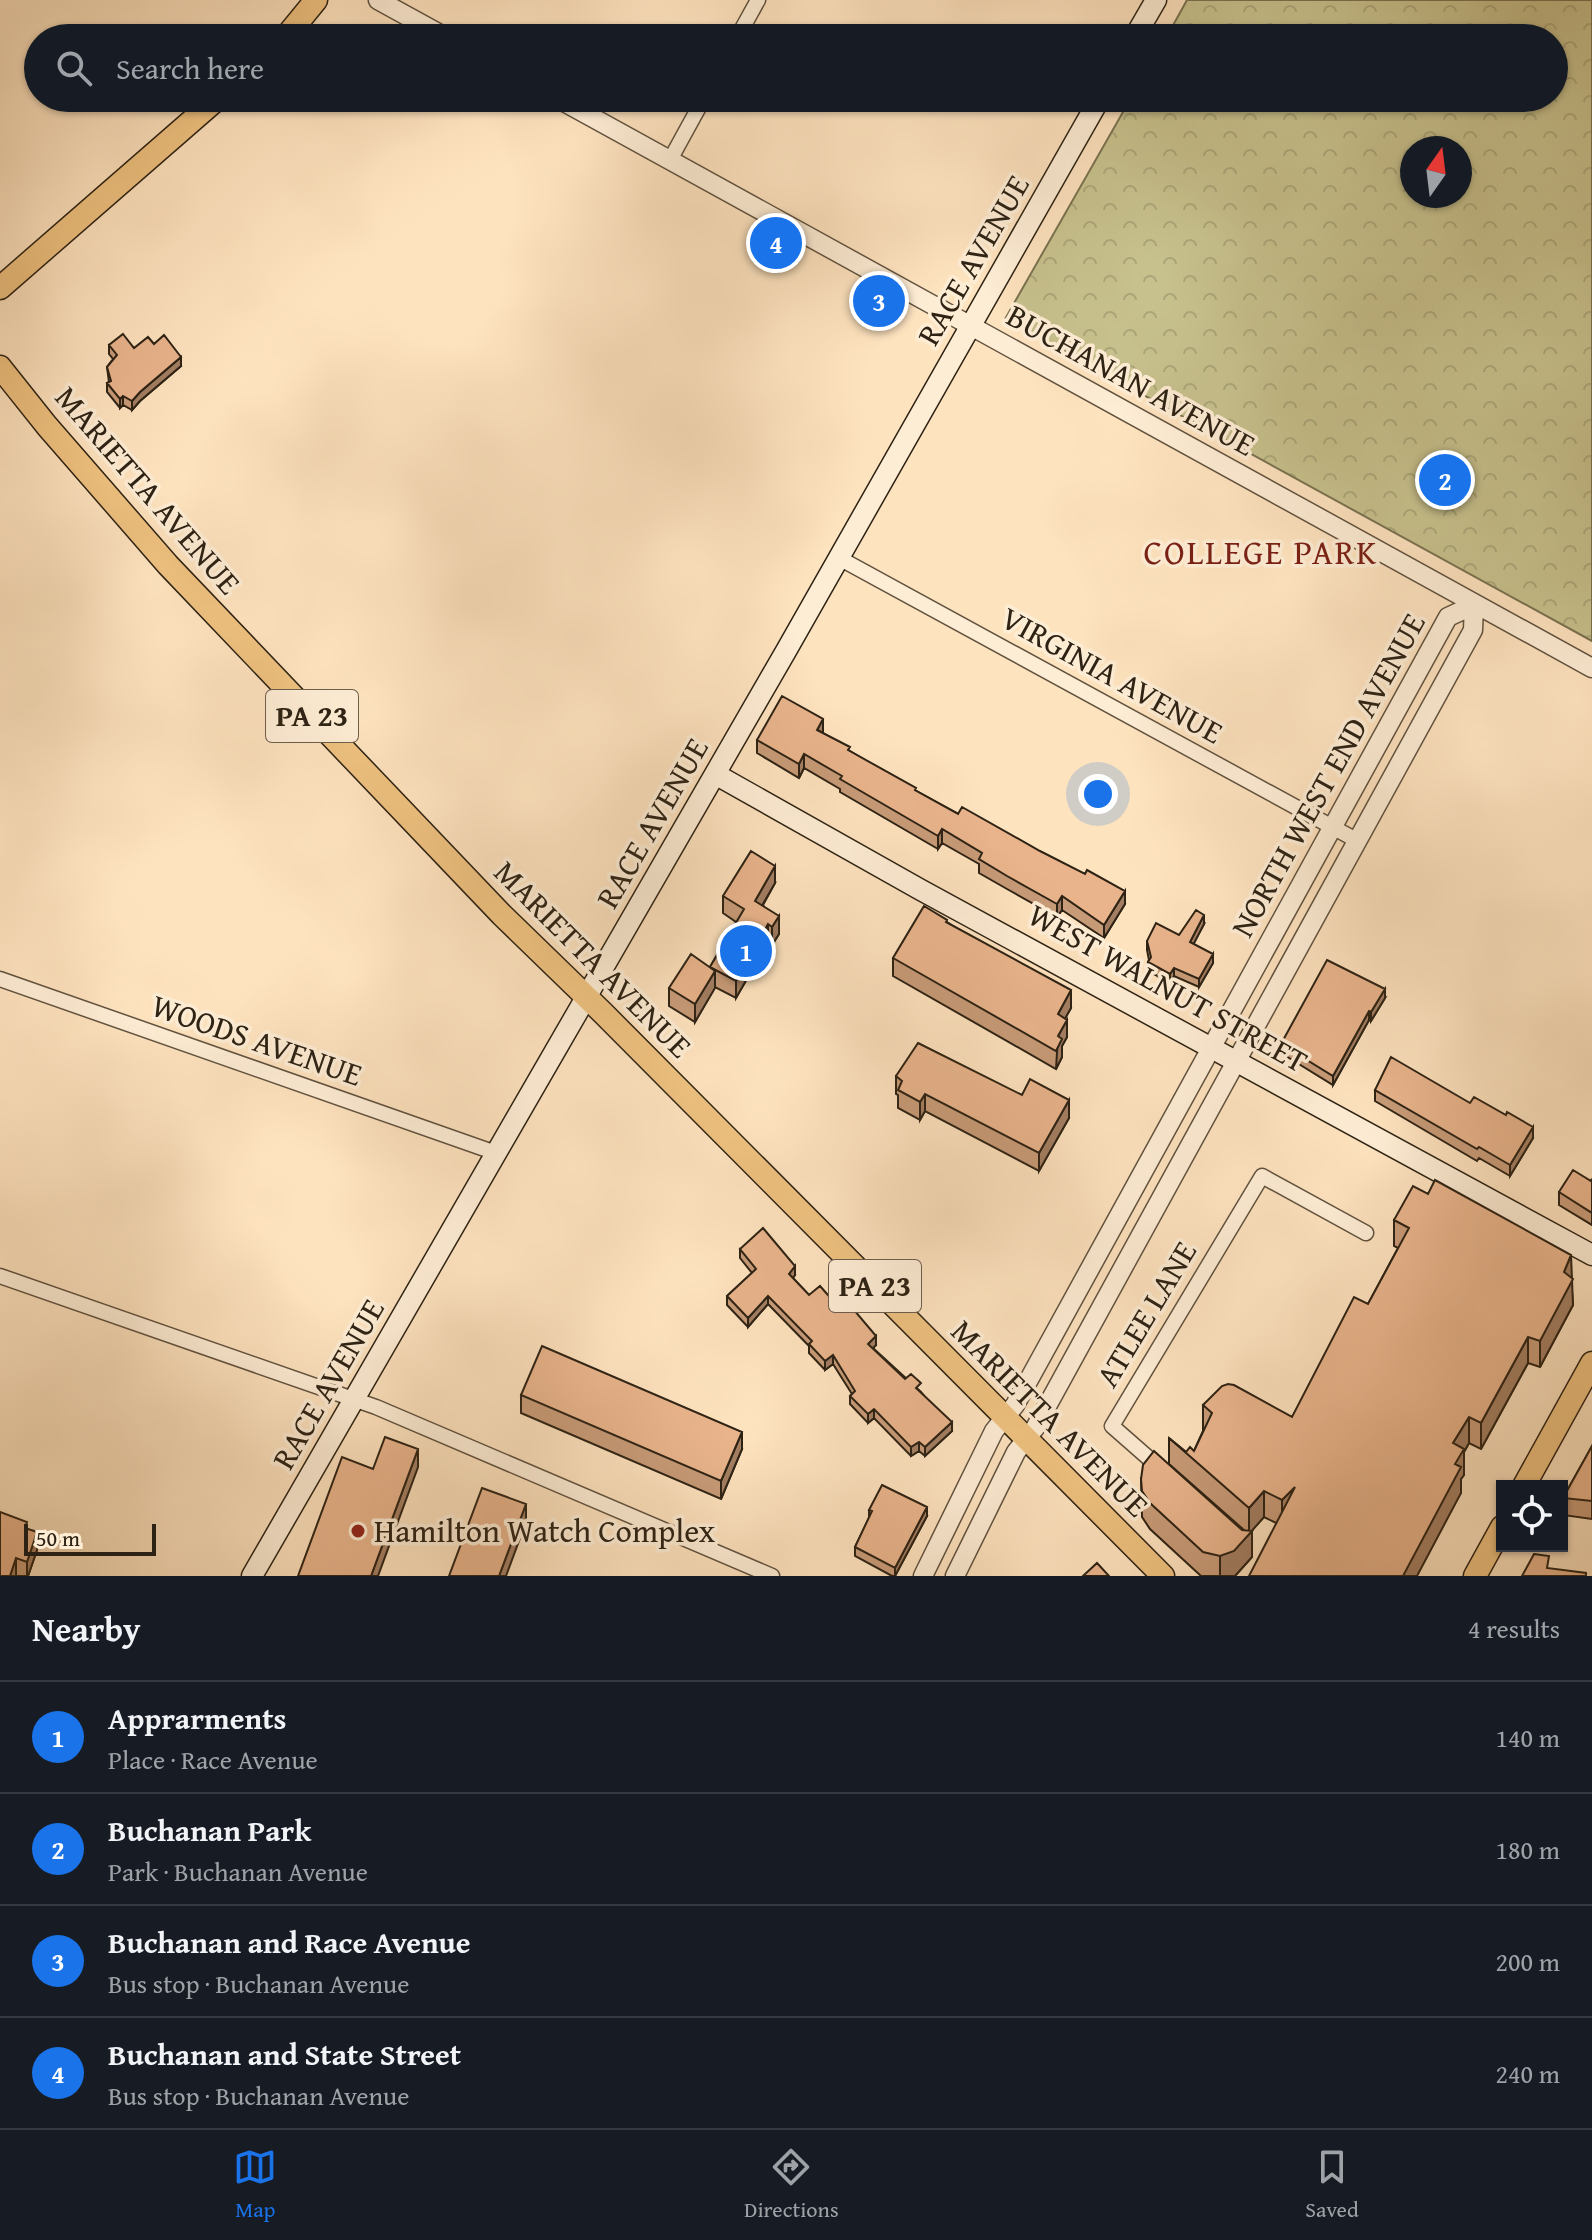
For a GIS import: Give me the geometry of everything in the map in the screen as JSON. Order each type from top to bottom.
[{"type":"main road","points":[[296,24],[316,0]]},
{"type":"main road","points":[[1142,24],[1156,0]]},
{"type":"main road","points":[[0,288],[202,112]]},
{"type":"main road","name":"RACE AVENUE","points":[[252,1576],[839,558],[1092,112]]},
{"type":"main road","name":"MARIETTA AVENUE","points":[[0,367],[168,565],[502,915],[1163,1576]]},
{"type":"main road","name":"WEST WALNUT STREET","points":[[715,774],[921,890],[1592,1255]]},
{"type":"main road","points":[[1527,1480],[1592,1363]]},
{"type":"main road","points":[[1475,1576],[1496,1538]]},
{"type":"street","points":[[378,0],[422,24]]},
{"type":"street","points":[[745,24],[758,0]]},
{"type":"street","name":"BUCHANAN AVENUE","points":[[583,112],[1592,668]]},
{"type":"street","points":[[670,160],[696,112]]},
{"type":"street","name":"VIRGINIA AVENUE","points":[[839,558],[1358,841]]},
{"type":"street","name":"NORTH WEST END AVENUE","points":[[923,1576],[994,1431],[1020,1397],[1448,617],[1474,605],[1473,630],[1237,1060],[1016,1452],[955,1576]]},
{"type":"street","name":"WOODS AVENUE","points":[[0,979],[496,1153]]},
{"type":"street","name":"ATLEE LANE","points":[[1169,1477],[1112,1426],[1262,1176],[1366,1233]]},
{"type":"street","points":[[0,1276],[354,1399],[772,1576]]},
{"type":"green space","points":[[1187,0],[1592,0],[1592,641],[1005,319],[1123,112],[1568,112],[1568,24],[1174,24]]},
{"type":"building","points":[[123,334],[134,348],[148,337],[154,344],[164,335],[181,357],[132,401],[123,396],[120,399],[107,383],[111,381],[107,367],[117,355],[109,345]]},
{"type":"building","points":[[782,696],[823,719],[817,730],[850,747],[848,750],[915,790],[958,814],[962,807],[1040,851],[1085,874],[1087,870],[1125,891],[1104,925],[1062,896],[1057,904],[1007,876],[979,859],[982,853],[942,829],[938,836],[840,779],[842,776],[804,754],[799,764],[757,740]]},
{"type":"building","points":[[751,851],[775,866],[755,901],[779,916],[772,927],[768,924],[736,981],[710,967],[744,909],[723,896]]},
{"type":"building","points":[[924,906],[946,922],[1071,990],[1058,1014],[1067,1020],[1058,1036],[1062,1039],[1056,1051],[893,958]]},
{"type":"building","points":[[1196,910],[1204,915],[1190,942],[1213,954],[1199,979],[1174,968],[1170,974],[1148,962],[1151,957],[1147,941],[1156,923],[1179,935]]},
{"type":"building","points":[[691,954],[715,971],[695,1004],[669,988]]},
{"type":"building","points":[[1327,960],[1385,989],[1369,1011],[1333,1076],[1281,1044]]},
{"type":"building","points":[[918,1043],[1022,1095],[1030,1079],[1069,1100],[1039,1153],[925,1094],[920,1102],[898,1090],[902,1081],[896,1076]]},
{"type":"building","points":[[1391,1057],[1470,1103],[1474,1097],[1533,1127],[1510,1165],[1375,1090]]},
{"type":"building","points":[[1573,1170],[1592,1179],[1592,1213],[1559,1192]]},
{"type":"building","points":[[1435,1180],[1571,1255],[1564,1272],[1573,1279],[1540,1341],[1528,1337],[1481,1423],[1469,1417],[1453,1443],[1464,1449],[1455,1464],[1461,1467],[1403,1576],[1249,1576],[1295,1487],[1282,1500],[1264,1491],[1249,1508],[1169,1438],[1186,1452],[1190,1447],[1194,1451],[1212,1413],[1203,1405],[1228,1384],[1292,1417],[1354,1297],[1368,1304],[1409,1228],[1394,1220],[1413,1186],[1428,1194]]},
{"type":"building","points":[[763,1228],[795,1266],[789,1274],[809,1295],[820,1286],[842,1311],[849,1304],[876,1336],[868,1344],[905,1379],[911,1374],[921,1383],[916,1388],[952,1422],[925,1447],[919,1442],[911,1447],[874,1409],[868,1414],[850,1396],[855,1391],[833,1355],[825,1361],[809,1344],[812,1341],[768,1296],[748,1318],[727,1296],[756,1269],[740,1249]]},
{"type":"building","points":[[542,1346],[742,1432],[721,1481],[521,1395]]},
{"type":"building","name":"Hamilton Watch Complex","points":[[385,1437],[418,1449],[371,1576],[298,1576],[342,1457],[373,1469]]},
{"type":"building","points":[[1592,1446],[1592,1501],[1568,1499],[1568,1489]]},
{"type":"building","points":[[1154,1451],[1242,1530],[1252,1531],[1234,1551],[1220,1556],[1203,1552],[1150,1503],[1142,1491],[1141,1479],[1143,1465]]},
{"type":"building","points":[[882,1485],[927,1507],[895,1568],[855,1547]]},
{"type":"building","name":"Hamilton Watch Complex","points":[[482,1488],[526,1504],[499,1576],[449,1576]]},
{"type":"building","points":[[0,1512],[27,1522],[25,1528],[37,1532],[27,1562],[16,1558],[10,1576],[0,1576]]},
{"type":"building","points":[[1534,1554],[1549,1556],[1547,1568],[1586,1573],[1586,1576],[1522,1576]]},
{"type":"building","points":[[1097,1563],[1109,1576],[1083,1576]]},
{"type":"place","name":"Buchanan and State Street","points":[[776,243]]},
{"type":"place","name":"Buchanan and Race Avenue","points":[[879,301]]},
{"type":"place","name":"Buchanan Park","points":[[1445,480]]},
{"type":"place","name":"Apprarments","points":[[746,951]]},
{"type":"place","name":"Hamilton Watch Complex","points":[[358,1531]]},
{"type":"district","name":"COLLEGE PARK","points":[[1261,552]]}]
